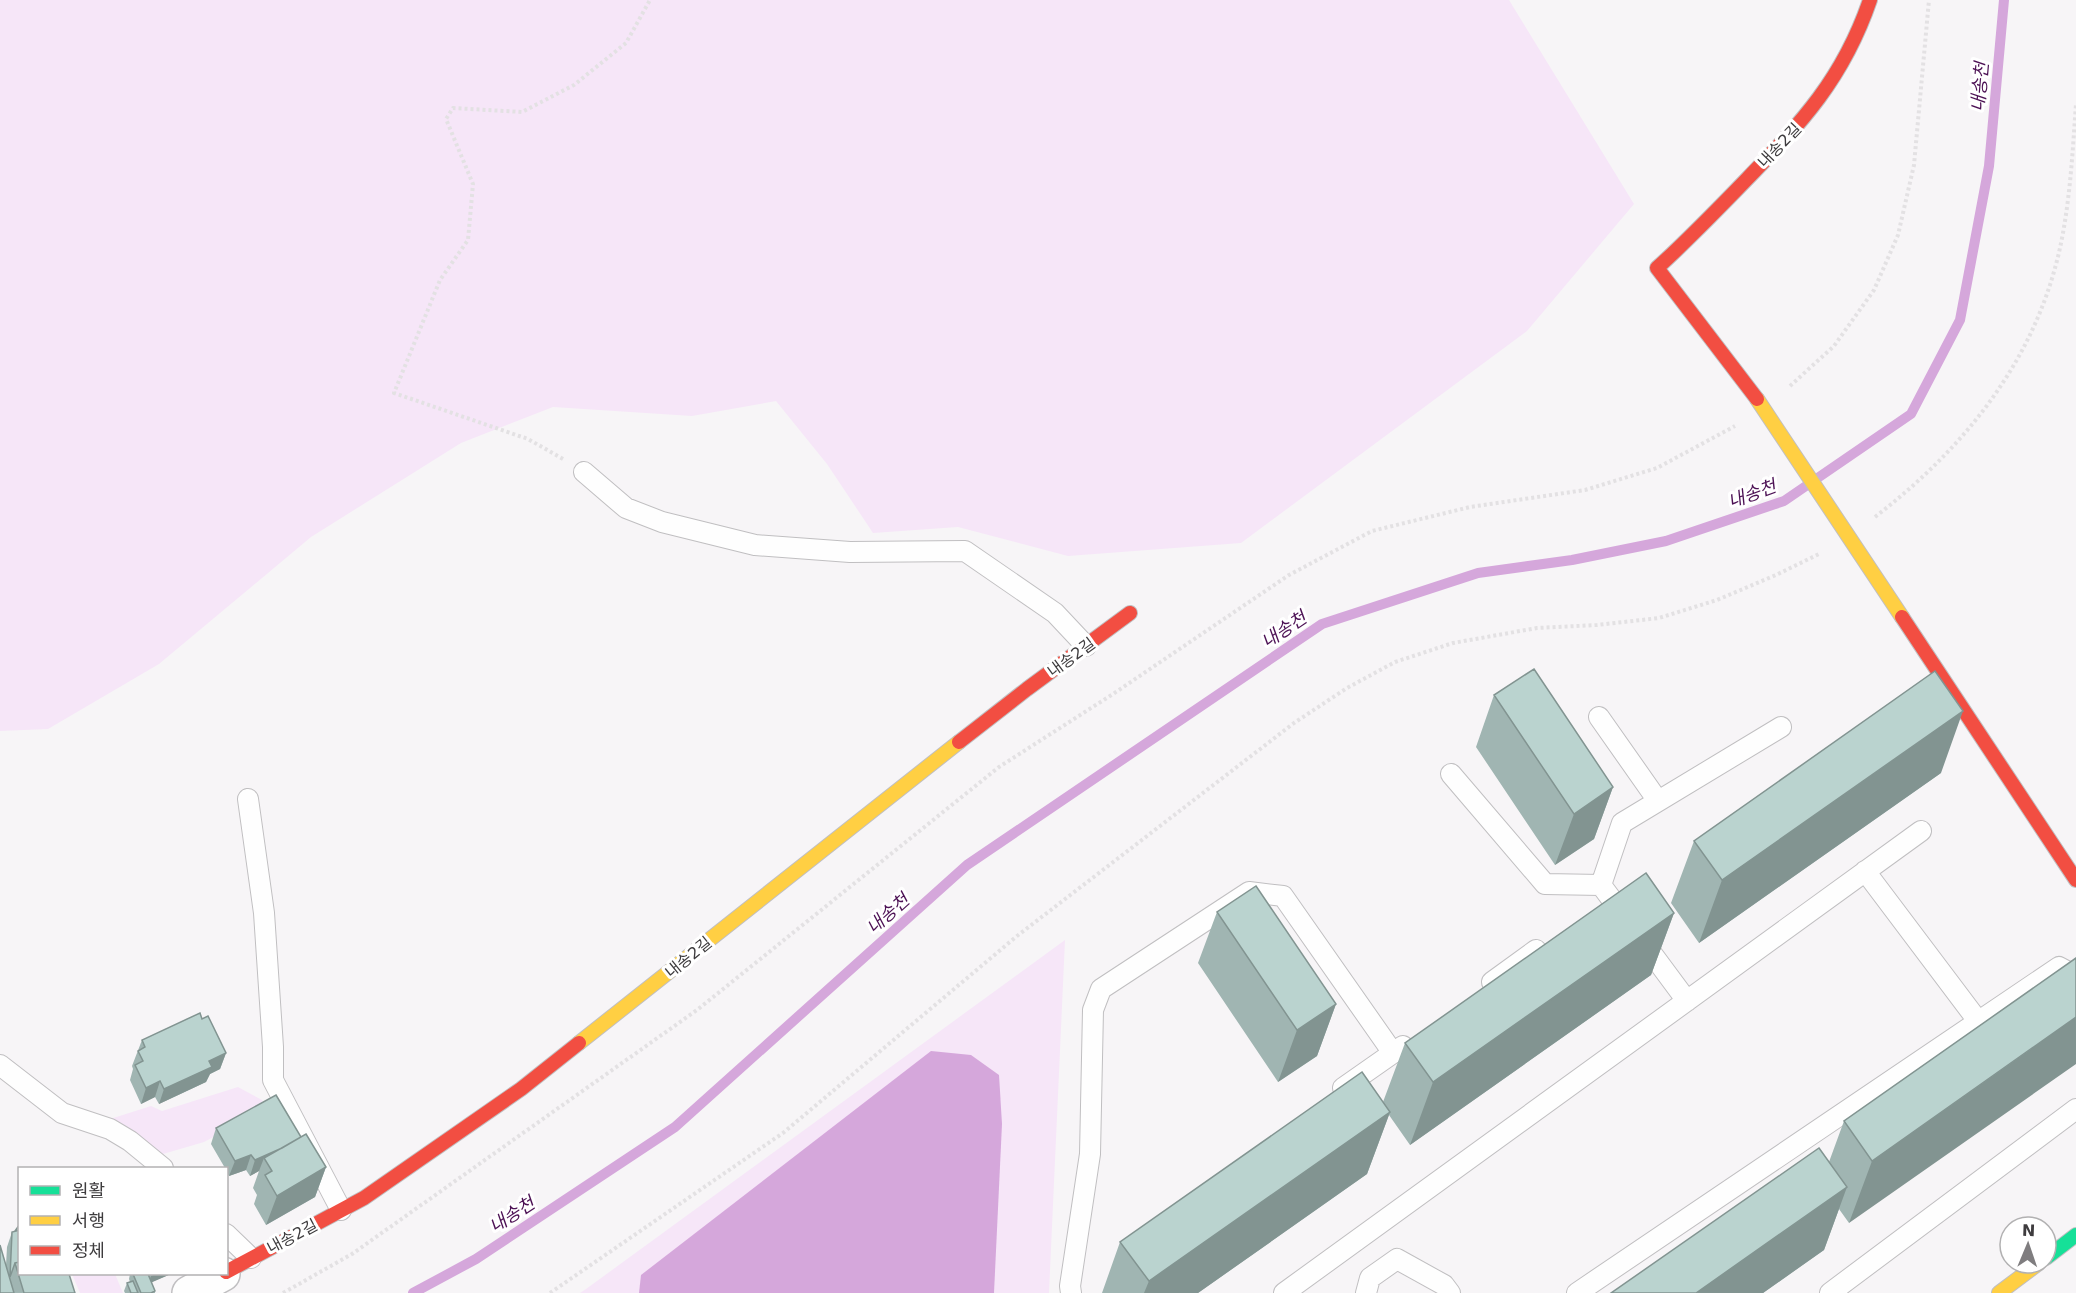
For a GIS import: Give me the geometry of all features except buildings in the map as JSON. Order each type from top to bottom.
[{"type":"street","name":"내송2길","points":[[1870,0],[1853,45],[1823,96],[1784,141],[1657,268],[1763,406],[2076,879]]},
{"type":"street","name":"내송2길","points":[[233,1268],[364,1198],[521,1089],[819,852],[1028,689],[1130,613]]},
{"type":"street","points":[[2058,1249],[2076,1235]]},
{"type":"street","name":"내송2길","points":[[189,1293],[221,1275]]},
{"type":"street","points":[[2000,1293],[2023,1275]]},
{"type":"lane","points":[[584,472],[626,508],[662,522],[755,545],[850,552],[965,551],[1055,613],[1086,646]]},
{"type":"lane","points":[[1599,717],[1658,801]]},
{"type":"lane","points":[[1601,885],[1622,823],[1781,727]]},
{"type":"lane","points":[[1451,774],[1545,884],[1601,885]]},
{"type":"lane","points":[[248,799],[264,913],[273,1080],[341,1210]]},
{"type":"lane","points":[[1284,1293],[1921,831]]},
{"type":"lane","points":[[1865,871],[1978,1021]]},
{"type":"lane","points":[[1601,885],[1686,1001]]},
{"type":"lane","points":[[1071,1293],[1070,1286],[1090,1154],[1093,1010],[1101,989],[1249,892],[1283,896],[1393,1053]]},
{"type":"lane","points":[[1481,990],[1536,950]]},
{"type":"lane","points":[[1577,1293],[2059,967],[2076,976]]},
{"type":"lane","points":[[1326,1101],[1418,1035]]},
{"type":"lane","points":[[0,1065],[62,1113],[110,1130],[130,1141],[162,1167]]},
{"type":"lane","points":[[1830,1293],[2076,1109]]},
{"type":"lane","points":[[228,1244],[233,1268]]},
{"type":"lane","points":[[1366,1293],[1370,1278],[1397,1259],[1444,1285],[1450,1293]]},
{"type":"path","points":[[584,472],[528,438],[394,393],[440,280],[468,240],[473,184],[446,119],[453,108],[522,112],[574,85],[626,43],[650,0]]},
{"type":"path","points":[[1789,387],[1834,346],[1874,290],[1898,235],[1914,165],[1929,0]]},
{"type":"path","points":[[1873,519],[1905,494],[1942,459],[1981,416],[2025,347],[2048,291],[2064,228],[2072,172],[2076,104]]},
{"type":"path","points":[[283,1293],[361,1248],[697,1010],[999,767],[1113,694],[1288,575],[1372,531],[1470,507],[1585,490],[1657,468],[1735,426]]},
{"type":"path","points":[[550,1293],[783,1133],[1017,936],[1294,723],[1347,688],[1395,662],[1452,643],[1537,628],[1597,625],[1659,618],[1717,600],[1830,549]]},
{"type":"shaded area","points":[[0,0],[1509,0],[1634,204],[1527,331],[1241,543],[1068,556],[958,527],[873,533],[827,464],[776,401],[692,416],[553,407],[461,443],[311,537],[159,664],[48,729],[0,731]]},
{"type":"shaded area","points":[[1065,940],[1049,1293],[580,1293],[586,1289]]},
{"type":"shaded area","points":[[931,1051],[971,1055],[999,1075],[1002,1124],[994,1293],[639,1293],[641,1275]]},
{"type":"shaded area","points":[[238,1087],[262,1100],[265,1110],[204,1142],[163,1154],[107,1120],[151,1106],[162,1111]]},
{"type":"shaded area","points":[[72,1275],[115,1275],[123,1293],[80,1293]]},
{"type":"waterway","name":"내송천","points":[[413,1293],[476,1259],[675,1127],[967,865],[1322,624],[1478,573],[1572,560],[1666,541],[1784,501],[1911,414],[1960,320],[1989,166],[2004,0]]},
{"type":"traffic: fast","points":[[2058,1249],[2076,1235]]},
{"type":"traffic: slow","points":[[1757,399],[1902,617]]},
{"type":"traffic: slow","points":[[579,1043],[959,742]]},
{"type":"traffic: slow","points":[[1999,1293],[2023,1275]]},
{"type":"traffic: jam","points":[[1757,399],[1657,268],[1766,159],[1819,98],[1847,53],[1870,0]]},
{"type":"traffic: jam","points":[[959,742],[1130,613]]},
{"type":"traffic: jam","points":[[1902,617],[2076,880]]},
{"type":"traffic: jam","points":[[228,1271],[364,1198],[521,1089],[579,1043]]}]
